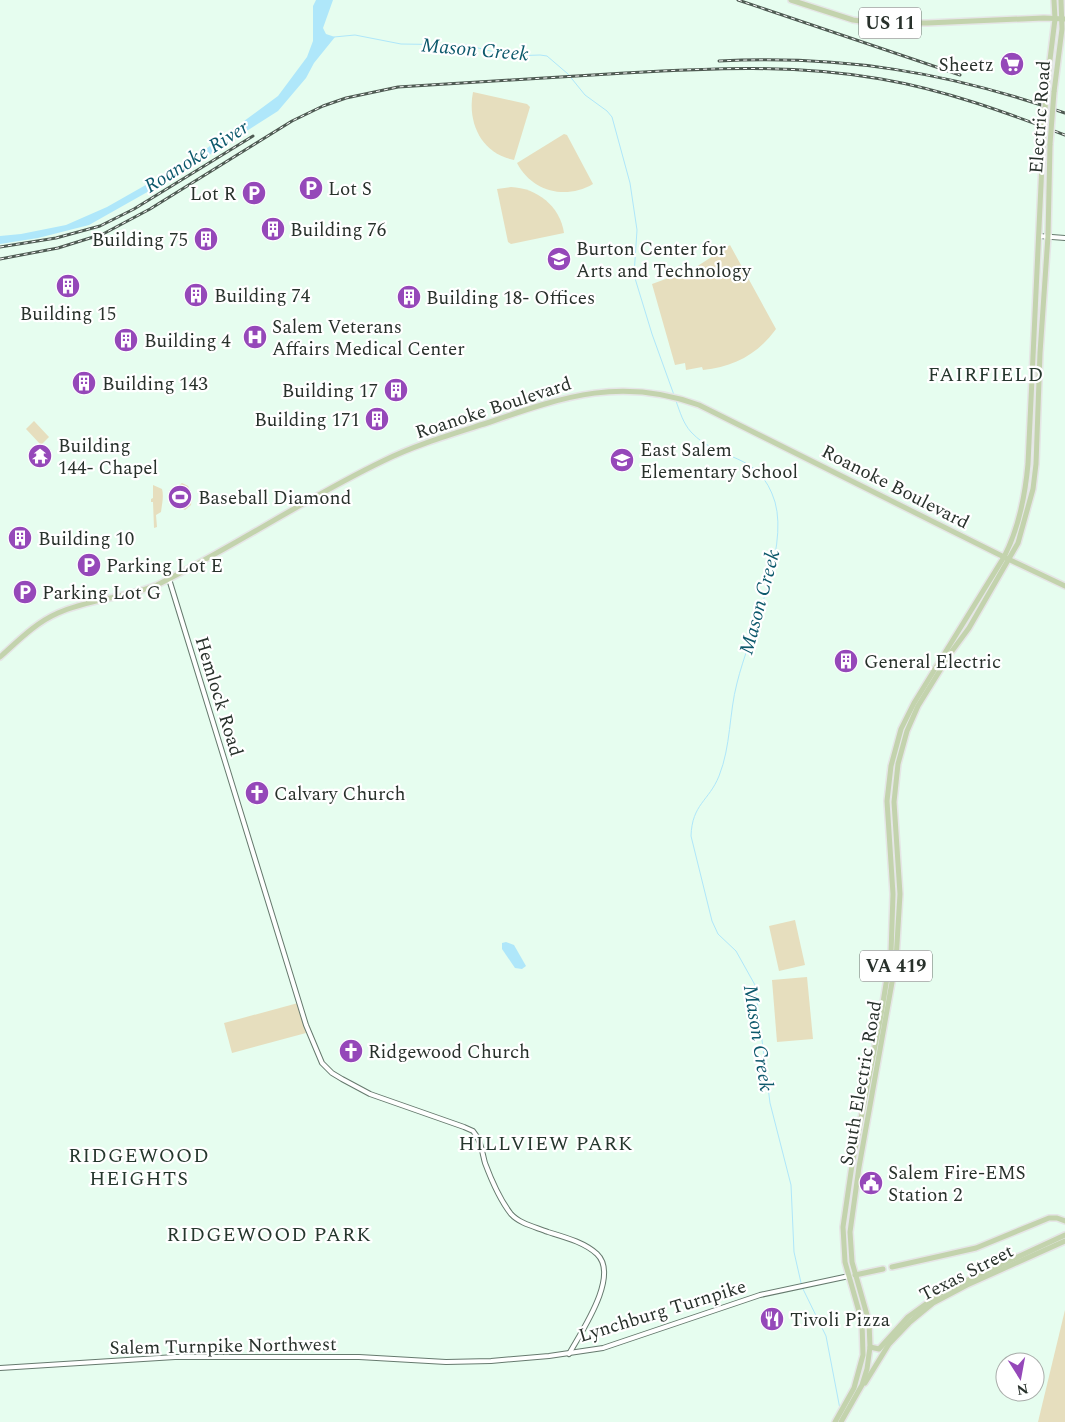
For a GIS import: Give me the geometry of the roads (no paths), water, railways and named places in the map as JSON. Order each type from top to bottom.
[{"type":"main road","name":"US 11","points":[[791,0],[853,20],[876,23],[1064,19]]},
{"type":"main road","name":"Electric Road","points":[[1039,236],[1046,92],[1055,19],[1054,0]]},
{"type":"main road","name":"Electric Road","points":[[1048,236],[1050,144],[1057,57],[1064,19],[1061,0]]},
{"type":"main road","name":"South Electric Road","points":[[835,1422],[847,1401],[858,1375],[864,1344],[862,1322],[844,1254],[844,1217],[887,978],[892,939],[893,894],[887,801],[893,756],[901,729],[914,703],[1004,557],[1017,525],[1026,484],[1039,236]]},
{"type":"main road","name":"South Electric Road","points":[[841,1422],[858,1394],[867,1369],[870,1347],[869,1322],[850,1249],[851,1219],[893,985],[898,942],[900,894],[894,802],[895,781],[907,731],[922,699],[969,628],[1010,560],[1022,531],[1033,489],[1036,464],[1040,353],[1048,236]]},
{"type":"main road","name":"Roanoke Boulevard","points":[[0,657],[30,630],[56,614],[77,606],[132,594],[169,579],[396,454],[535,407],[574,396],[614,391],[663,394],[699,405],[1065,586]]},
{"type":"main road","points":[[892,1267],[976,1248],[1049,1218],[1065,1221]]},
{"type":"main road","name":"Texas Street","points":[[870,1347],[879,1349],[908,1317],[944,1291],[1065,1235]]},
{"type":"main road","name":"Texas Street","points":[[858,1394],[889,1344],[910,1322],[933,1303],[967,1285],[1065,1241]]},
{"type":"main road","name":"Lynchburg Turnpike","points":[[849,1276],[883,1269]]},
{"type":"street","points":[[1039,236],[1065,238]]},
{"type":"street","name":"Hemlock Road","points":[[169,579],[306,1025],[322,1063],[342,1080],[365,1092],[473,1131],[479,1139],[488,1170],[503,1201],[516,1218],[581,1244],[596,1253],[602,1260],[605,1274],[599,1297],[569,1354]]},
{"type":"street","name":"Lynchburg Turnpike","points":[[446,1362],[491,1361],[569,1354],[598,1349],[755,1296],[849,1276]]},
{"type":"street","name":"Salem Turnpike Northwest","points":[[0,1368],[176,1357],[359,1357],[446,1362]]},
{"type":"water","points":[[316,0],[333,0],[323,28],[326,34],[335,37],[314,63],[306,78],[278,111],[181,173],[89,225],[38,238],[0,244],[0,236],[66,225],[107,207],[195,157],[278,96],[307,57],[313,41],[313,6]]},
{"type":"water","points":[[506,942],[514,945],[526,966],[522,969],[515,968],[502,949],[502,943]]},
{"type":"waterway","name":"Mason Creek","points":[[334,37],[355,35],[401,44],[466,45],[511,56],[547,56],[568,74],[585,95],[607,111],[612,117],[630,183],[637,230],[634,275],[652,334],[674,395]]},
{"type":"waterway","name":"Mason Creek","points":[[676,401],[688,429],[702,442],[738,459],[759,473],[768,485],[775,502],[778,522],[777,544],[766,592],[737,683],[723,765],[715,784],[694,817],[691,836],[712,921],[718,934],[736,951],[755,985],[770,1103],[791,1185],[794,1252],[802,1287],[826,1336],[840,1409]]},
{"type":"railway","points":[[738,0],[960,75]]},
{"type":"railway","points":[[719,61],[809,61],[895,69],[979,87],[1065,113]]},
{"type":"railway","points":[[0,259],[58,248],[103,234],[150,209],[292,121],[323,106],[346,98],[398,87],[689,70],[753,68],[817,71],[881,79],[952,95],[1065,135]]},
{"type":"railway","points":[[0,247],[56,238],[100,226],[134,209],[253,136]]},
{"type":"place","name":"Sheetz","points":[[1012,64]]},
{"type":"place","name":"Lot S","points":[[311,188]]},
{"type":"place","name":"Lot R","points":[[254,193]]},
{"type":"place","name":"Building 76","points":[[273,229]]},
{"type":"place","name":"Building 75","points":[[206,239]]},
{"type":"place","name":"Burton Center for Arts and Technology","points":[[559,259]]},
{"type":"place","name":"Building 15","points":[[68,286]]},
{"type":"place","name":"Building 74","points":[[196,295]]},
{"type":"place","name":"Building 18- Offices","points":[[409,297]]},
{"type":"place","name":"Salem Veterans Affairs Medical Center","points":[[255,337]]},
{"type":"place","name":"Building 4","points":[[126,340]]},
{"type":"place","name":"Building 143","points":[[84,383]]},
{"type":"place","name":"Building 17","points":[[396,390]]},
{"type":"place","name":"Building 171","points":[[377,419]]},
{"type":"place","name":"Building 144- Chapel","points":[[40,456]]},
{"type":"place","name":"East Salem Elementary School","points":[[622,460]]},
{"type":"place","name":"Baseball Diamond","points":[[180,497]]},
{"type":"place","name":"Building 10","points":[[20,538]]},
{"type":"place","name":"Parking Lot E","points":[[89,565]]},
{"type":"place","name":"Parking Lot G","points":[[25,592]]},
{"type":"place","name":"General Electric","points":[[846,661]]},
{"type":"place","name":"Calvary Church","points":[[257,793]]},
{"type":"place","name":"Ridgewood Church","points":[[351,1051]]},
{"type":"place","name":"Salem Fire-EMS Station 2","points":[[871,1183]]},
{"type":"place","name":"Tivoli Pizza","points":[[772,1319]]},
{"type":"district","name":"FAIRFIELD","points":[[986,374]]},
{"type":"district","name":"HILLVIEW PARK","points":[[546,1143]]},
{"type":"district","name":"RIDGEWOOD HEIGHTS","points":[[139,1166]]},
{"type":"district","name":"RIDGEWOOD PARK","points":[[269,1234]]},
{"type":"water label","name":"Roanoke River","points":[[196,156]]}]
